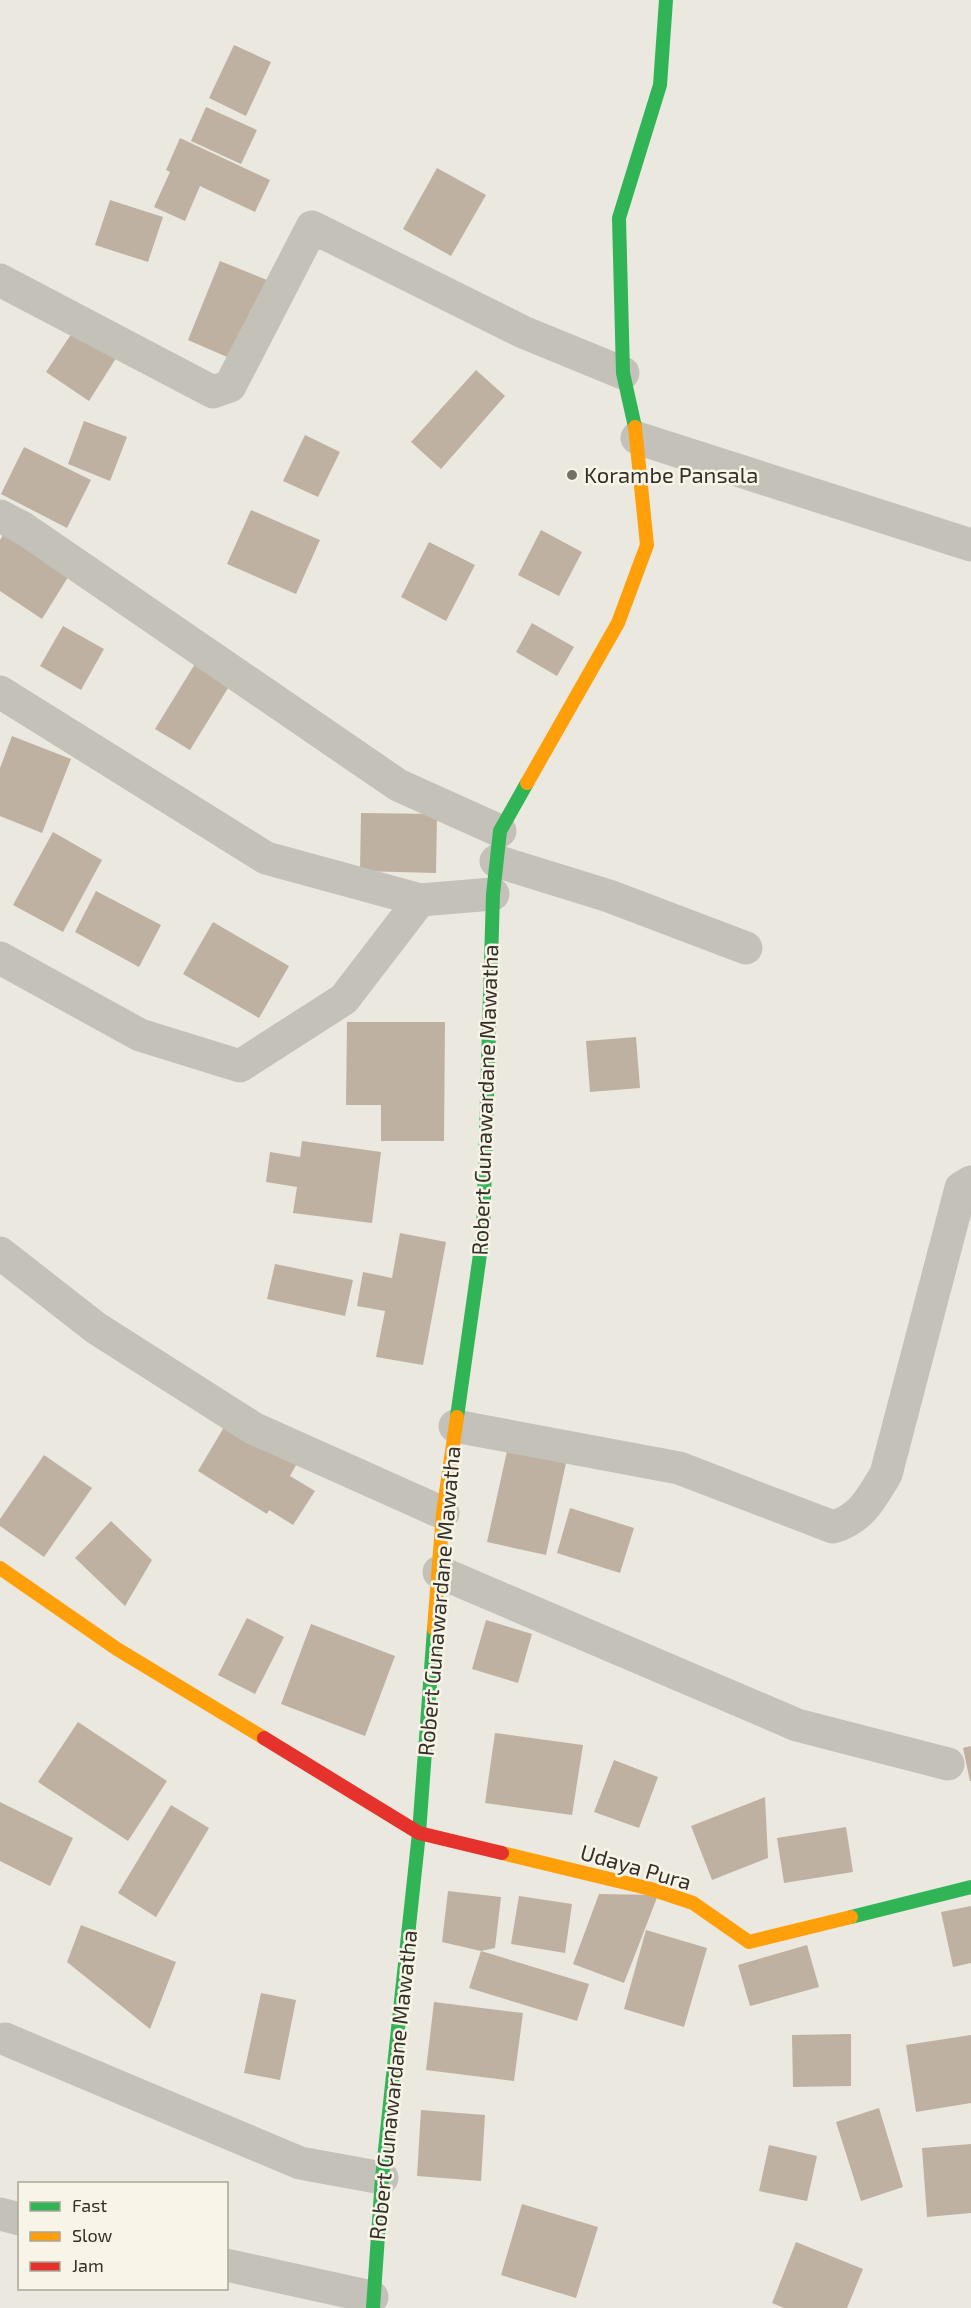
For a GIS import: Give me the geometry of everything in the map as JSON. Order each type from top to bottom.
[{"type":"street","name":"Robert Gunawardane Mawatha","points":[[372,2303],[382,2178],[419,1833],[443,1513],[483,1233],[493,894],[498,846],[618,623],[647,545],[637,438],[623,373],[619,218],[660,85],[666,0]]},
{"type":"street","points":[[0,280],[213,392],[230,386],[312,227],[524,332],[623,373]]},
{"type":"street","points":[[637,438],[971,545]]},
{"type":"street","points":[[0,516],[23,528],[398,785],[498,846],[609,896],[746,948]]},
{"type":"street","points":[[0,692],[266,858],[420,900],[493,894]]},
{"type":"street","points":[[0,958],[140,1035],[240,1066],[344,999],[420,900]]},
{"type":"street","points":[[455,1426],[679,1468],[832,1527],[849,1522],[867,1506],[885,1474],[960,1188],[971,1182]]},
{"type":"street","points":[[0,1253],[96,1328],[253,1428],[443,1513]]},
{"type":"street","name":"Udaya Pura","points":[[0,1568],[117,1649],[419,1833],[651,1889],[693,1903],[749,1942],[971,1887]]},
{"type":"street","points":[[439,1572],[797,1725],[948,1764]]},
{"type":"street","points":[[5,2039],[300,2163],[382,2178]]},
{"type":"street","points":[[0,2214],[18,2218]]},
{"type":"street","points":[[228,2266],[372,2303]]},
{"type":"building","points":[[234,45],[271,62],[246,116],[209,98]]},
{"type":"building","points":[[206,107],[257,130],[241,164],[191,141]]},
{"type":"building","points":[[180,138],[270,180],[255,212],[200,186],[185,221],[154,207],[170,172],[166,170]]},
{"type":"building","points":[[437,168],[486,195],[451,256],[403,229]]},
{"type":"building","points":[[110,200],[163,217],[148,262],[95,245]]},
{"type":"building","points":[[220,261],[267,280],[234,360],[188,340]]},
{"type":"building","points":[[78,324],[120,352],[89,401],[46,372]]},
{"type":"building","points":[[476,370],[505,396],[441,469],[411,442]]},
{"type":"building","points":[[84,421],[127,437],[110,481],[68,464]]},
{"type":"building","points":[[305,435],[340,452],[318,497],[283,481]]},
{"type":"building","points":[[24,447],[91,480],[67,528],[1,494]]},
{"type":"building","points":[[251,510],[320,540],[296,594],[227,564]]},
{"type":"building","points":[[541,530],[582,552],[559,596],[518,575]]},
{"type":"building","points":[[5,532],[70,574],[42,619],[0,591],[0,540]]},
{"type":"building","points":[[429,542],[475,565],[446,621],[401,597]]},
{"type":"building","points":[[532,623],[574,647],[557,676],[516,652]]},
{"type":"building","points":[[63,626],[104,649],[81,690],[40,666]]},
{"type":"building","points":[[198,659],[233,680],[190,750],[155,729]]},
{"type":"building","points":[[12,736],[71,759],[42,833],[0,816],[0,768]]},
{"type":"building","points":[[361,813],[437,814],[436,873],[360,871]]},
{"type":"building","points":[[53,832],[102,860],[63,932],[13,905]]},
{"type":"building","points":[[96,891],[161,925],[139,967],[75,932]]},
{"type":"building","points":[[213,922],[289,966],[259,1018],[183,974]]},
{"type":"building","points":[[347,1022],[445,1022],[444,1141],[381,1141],[381,1105],[346,1105]]},
{"type":"building","points":[[636,1037],[640,1088],[590,1092],[586,1041]]},
{"type":"building","points":[[302,1141],[381,1152],[372,1223],[293,1213],[297,1187],[266,1182],[270,1152],[300,1157]]},
{"type":"building","points":[[400,1233],[446,1242],[423,1365],[376,1357],[385,1311],[357,1306],[363,1272],[392,1278]]},
{"type":"building","points":[[275,1264],[353,1280],[345,1316],[267,1299]]},
{"type":"building","points":[[230,1417],[299,1460],[290,1476],[315,1491],[293,1525],[269,1510],[267,1514],[198,1471]]},
{"type":"building","points":[[509,1442],[568,1454],[546,1555],[487,1542]]},
{"type":"building","points":[[44,1455],[92,1488],[44,1557],[0,1526],[0,1519]]},
{"type":"building","points":[[570,1508],[634,1528],[620,1573],[557,1553]]},
{"type":"building","points":[[111,1521],[152,1560],[125,1606],[75,1558]]},
{"type":"building","points":[[247,1618],[284,1637],[255,1694],[218,1675]]},
{"type":"building","points":[[486,1620],[532,1634],[518,1683],[472,1669]]},
{"type":"building","points":[[311,1624],[395,1656],[365,1736],[281,1704]]},
{"type":"building","points":[[78,1722],[167,1781],[128,1841],[38,1782]]},
{"type":"building","points":[[495,1733],[583,1745],[572,1815],[485,1803]]},
{"type":"building","points":[[971,1746],[971,1781],[970,1781],[963,1748]]},
{"type":"building","points":[[614,1760],[658,1777],[639,1828],[594,1812]]},
{"type":"building","points":[[765,1797],[768,1858],[712,1880],[691,1826]]},
{"type":"building","points":[[0,1802],[73,1838],[50,1886],[0,1861]]},
{"type":"building","points":[[171,1805],[209,1828],[156,1917],[118,1893]]},
{"type":"building","points":[[846,1827],[853,1872],[784,1883],[777,1838]]},
{"type":"building","points":[[448,1891],[501,1897],[495,1948],[481,1951],[442,1942]]},
{"type":"building","points":[[599,1894],[658,1895],[624,1983],[573,1964]]},
{"type":"building","points":[[519,1896],[572,1904],[565,1953],[511,1944]]},
{"type":"building","points":[[971,1906],[971,1963],[953,1967],[941,1912]]},
{"type":"building","points":[[81,1925],[176,1962],[150,2029],[67,1962]]},
{"type":"building","points":[[646,1930],[707,1948],[684,2027],[624,2009]]},
{"type":"building","points":[[807,1945],[819,1987],[750,2006],[738,1965]]},
{"type":"building","points":[[481,1951],[589,1984],[577,2021],[469,1988]]},
{"type":"building","points":[[261,1993],[296,2000],[280,2080],[244,2073]]},
{"type":"building","points":[[434,2002],[523,2013],[514,2081],[426,2070]]},
{"type":"building","points":[[851,2034],[851,2086],[793,2087],[792,2035]]},
{"type":"building","points":[[971,2035],[971,2103],[916,2112],[906,2045]]},
{"type":"building","points":[[879,2108],[903,2187],[861,2201],[836,2122]]},
{"type":"building","points":[[421,2110],[485,2115],[481,2181],[417,2176]]},
{"type":"building","points":[[971,2144],[971,2213],[927,2217],[922,2148]]},
{"type":"building","points":[[769,2145],[817,2156],[807,2201],[759,2191]]},
{"type":"building","points":[[522,2204],[598,2227],[576,2298],[501,2275]]},
{"type":"building","points":[[796,2242],[863,2269],[847,2308],[784,2308],[772,2303]]},
{"type":"traffic: fast","points":[[635,427],[623,373],[619,218],[660,85],[666,0]]},
{"type":"traffic: fast","points":[[457,1417],[483,1233],[493,894],[500,831],[527,783]]},
{"type":"traffic: fast","points":[[373,2308],[382,2178],[419,1833],[434,1629]]},
{"type":"traffic: fast","points":[[851,1917],[971,1887]]},
{"type":"traffic: slow","points":[[527,783],[618,623],[647,545],[635,427]]},
{"type":"traffic: slow","points":[[434,1629],[443,1513],[457,1417]]},
{"type":"traffic: slow","points":[[0,1568],[117,1649],[264,1738]]},
{"type":"traffic: slow","points":[[502,1853],[651,1889],[693,1903],[749,1942],[851,1917]]},
{"type":"traffic: jam","points":[[264,1738],[419,1833],[502,1853]]},
{"type":"place","name":"Korambe Pansala","points":[[572,475]]}]
